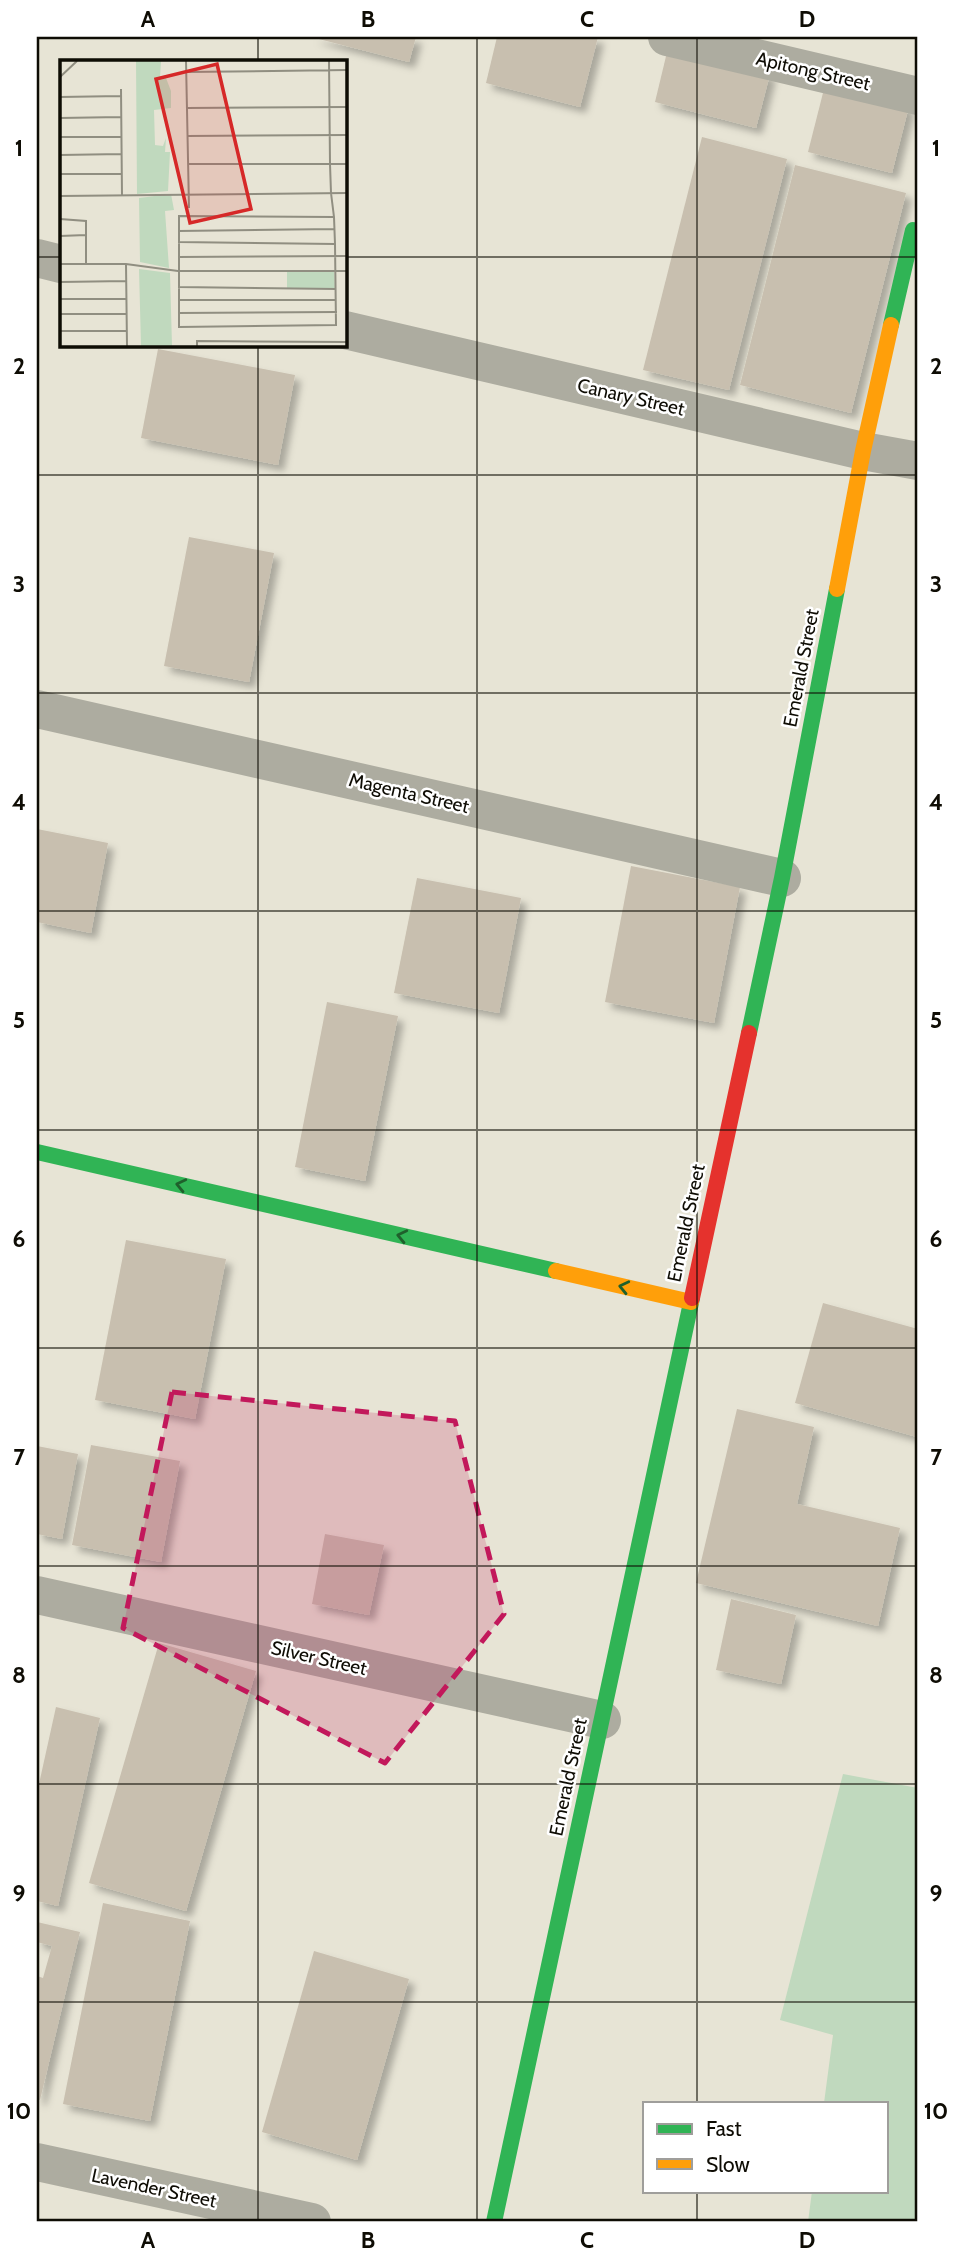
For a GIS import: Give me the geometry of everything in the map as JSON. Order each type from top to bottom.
[{"type":"street","name":"Apitong Street","points":[[667,37],[918,96]]},
{"type":"street","name":"Emerald Street","points":[[494,2222],[782,878],[863,451],[913,230]]},
{"type":"street","points":[[37,258],[60,264]]},
{"type":"street","name":"Canary Street","points":[[346,330],[863,451],[918,461]]},
{"type":"street","name":"Magenta Street","points":[[37,709],[782,878]]},
{"type":"street","points":[[37,1152],[691,1302]]},
{"type":"street","name":"Silver Street","points":[[37,1595],[602,1720]]},
{"type":"street","name":"Lavender Street","points":[[37,2162],[312,2222]]},
{"type":"highlighted area","points":[[172,1392],[455,1421],[504,1614],[385,1763],[123,1628]]},
{"type":"green space","points":[[843,1774],[918,1788],[918,2222],[808,2222],[812,2192],[888,2192],[888,2102],[824,2102],[833,2035],[780,2020]]},
{"type":"building","points":[[311,37],[416,37],[409,62]]},
{"type":"building","points":[[497,37],[598,37],[580,107],[486,83]]},
{"type":"building","points":[[668,48],[770,74],[756,128],[655,102]]},
{"type":"building","points":[[825,85],[909,106],[892,173],[808,152]]},
{"type":"building","points":[[702,137],[787,159],[729,390],[643,370]]},
{"type":"building","points":[[795,165],[906,193],[851,413],[740,385]]},
{"type":"building","points":[[158,349],[295,375],[278,465],[141,438]]},
{"type":"building","points":[[189,537],[274,553],[249,682],[164,666]]},
{"type":"building","points":[[37,829],[108,843],[91,933],[37,922]]},
{"type":"building","points":[[631,866],[740,887],[714,1023],[605,1002]]},
{"type":"building","points":[[417,878],[521,898],[499,1013],[394,993]]},
{"type":"building","points":[[327,1002],[398,1016],[365,1181],[295,1167]]},
{"type":"building","points":[[126,1240],[226,1259],[195,1419],[95,1400]]},
{"type":"building","points":[[823,1303],[918,1329],[917,1437],[795,1403]]},
{"type":"building","points":[[737,1409],[814,1427],[797,1504],[900,1528],[878,1626],[696,1583]]},
{"type":"building","points":[[91,1445],[180,1461],[161,1562],[72,1545]]},
{"type":"building","points":[[37,1446],[78,1454],[62,1539],[37,1534]]},
{"type":"building","points":[[325,1534],[384,1545],[369,1615],[312,1604]]},
{"type":"building","points":[[731,1599],[796,1615],[781,1684],[716,1670]]},
{"type":"building","points":[[159,1643],[256,1671],[186,1911],[89,1883]]},
{"type":"building","points":[[56,1707],[100,1718],[58,1906],[37,1901],[37,1793]]},
{"type":"building","points":[[103,1903],[190,1921],[150,2121],[63,2104]]},
{"type":"building","points":[[37,1922],[80,1932],[40,2100],[37,2099],[37,1976],[43,1978],[52,1946],[37,1942]]},
{"type":"building","points":[[314,1951],[409,1979],[357,2160],[262,2132]]},
{"type":"traffic: fast","points":[[891,325],[913,230]]},
{"type":"traffic: fast","points":[[749,1033],[782,878],[837,589]]},
{"type":"traffic: fast","points":[[37,1152],[556,1271]]},
{"type":"traffic: fast","points":[[494,2222],[692,1298]]},
{"type":"traffic: slow","points":[[837,589],[863,451],[891,325]]},
{"type":"traffic: slow","points":[[556,1271],[691,1302]]},
{"type":"traffic: jam","points":[[692,1298],[749,1033]]}]
